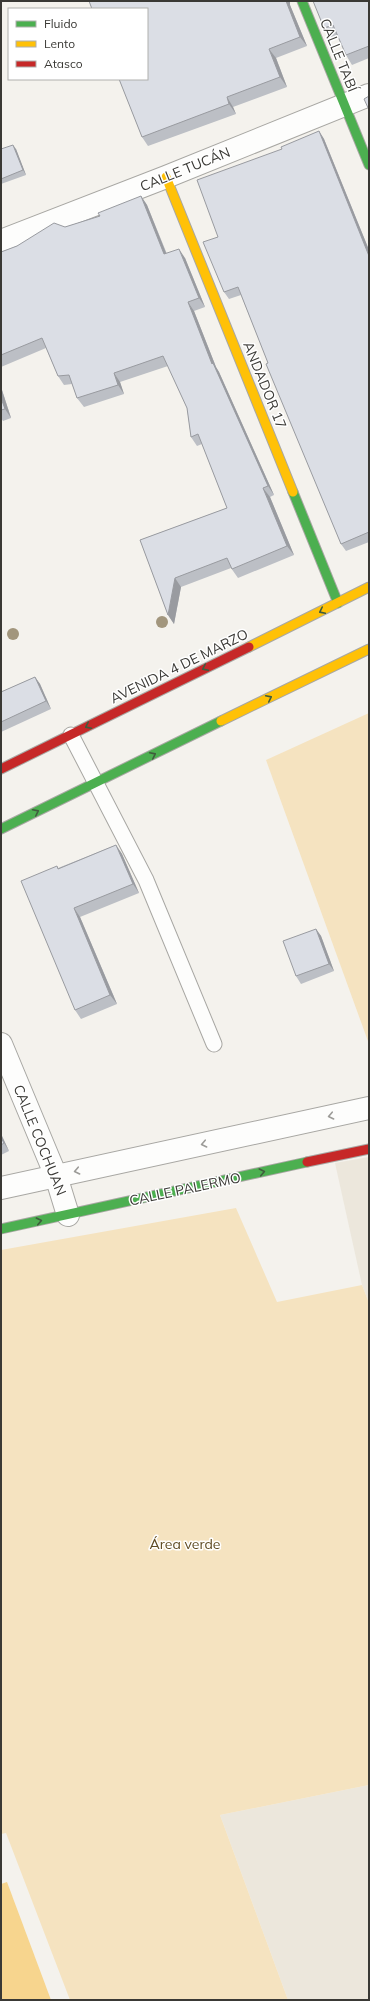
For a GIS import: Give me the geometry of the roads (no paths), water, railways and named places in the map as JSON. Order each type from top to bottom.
[{"type":"street","name":"CALLE TABÍ","points":[[302,1],[369,165]]},
{"type":"street","name":"CALLE TUCÁN","points":[[1,241],[345,106],[369,95]]},
{"type":"street","name":"ANDADOR 17","points":[[166,177],[338,603]]},
{"type":"street","name":"AVENIDA 4 DE MARZO","points":[[1,769],[369,587]]},
{"type":"street","points":[[1,830],[369,648]]},
{"type":"street","name":"CALLE COCHUAN","points":[[1,1044],[56,1176],[68,1215]]},
{"type":"street","points":[[1,1188],[369,1108]]},
{"type":"street","name":"CALLE PALERMO","points":[[1,1229],[369,1149]]},
{"type":"lane","points":[[71,735],[146,880],[214,1044]]},
{"type":"park label","name":"Área verde","points":[[185,1544]]}]
